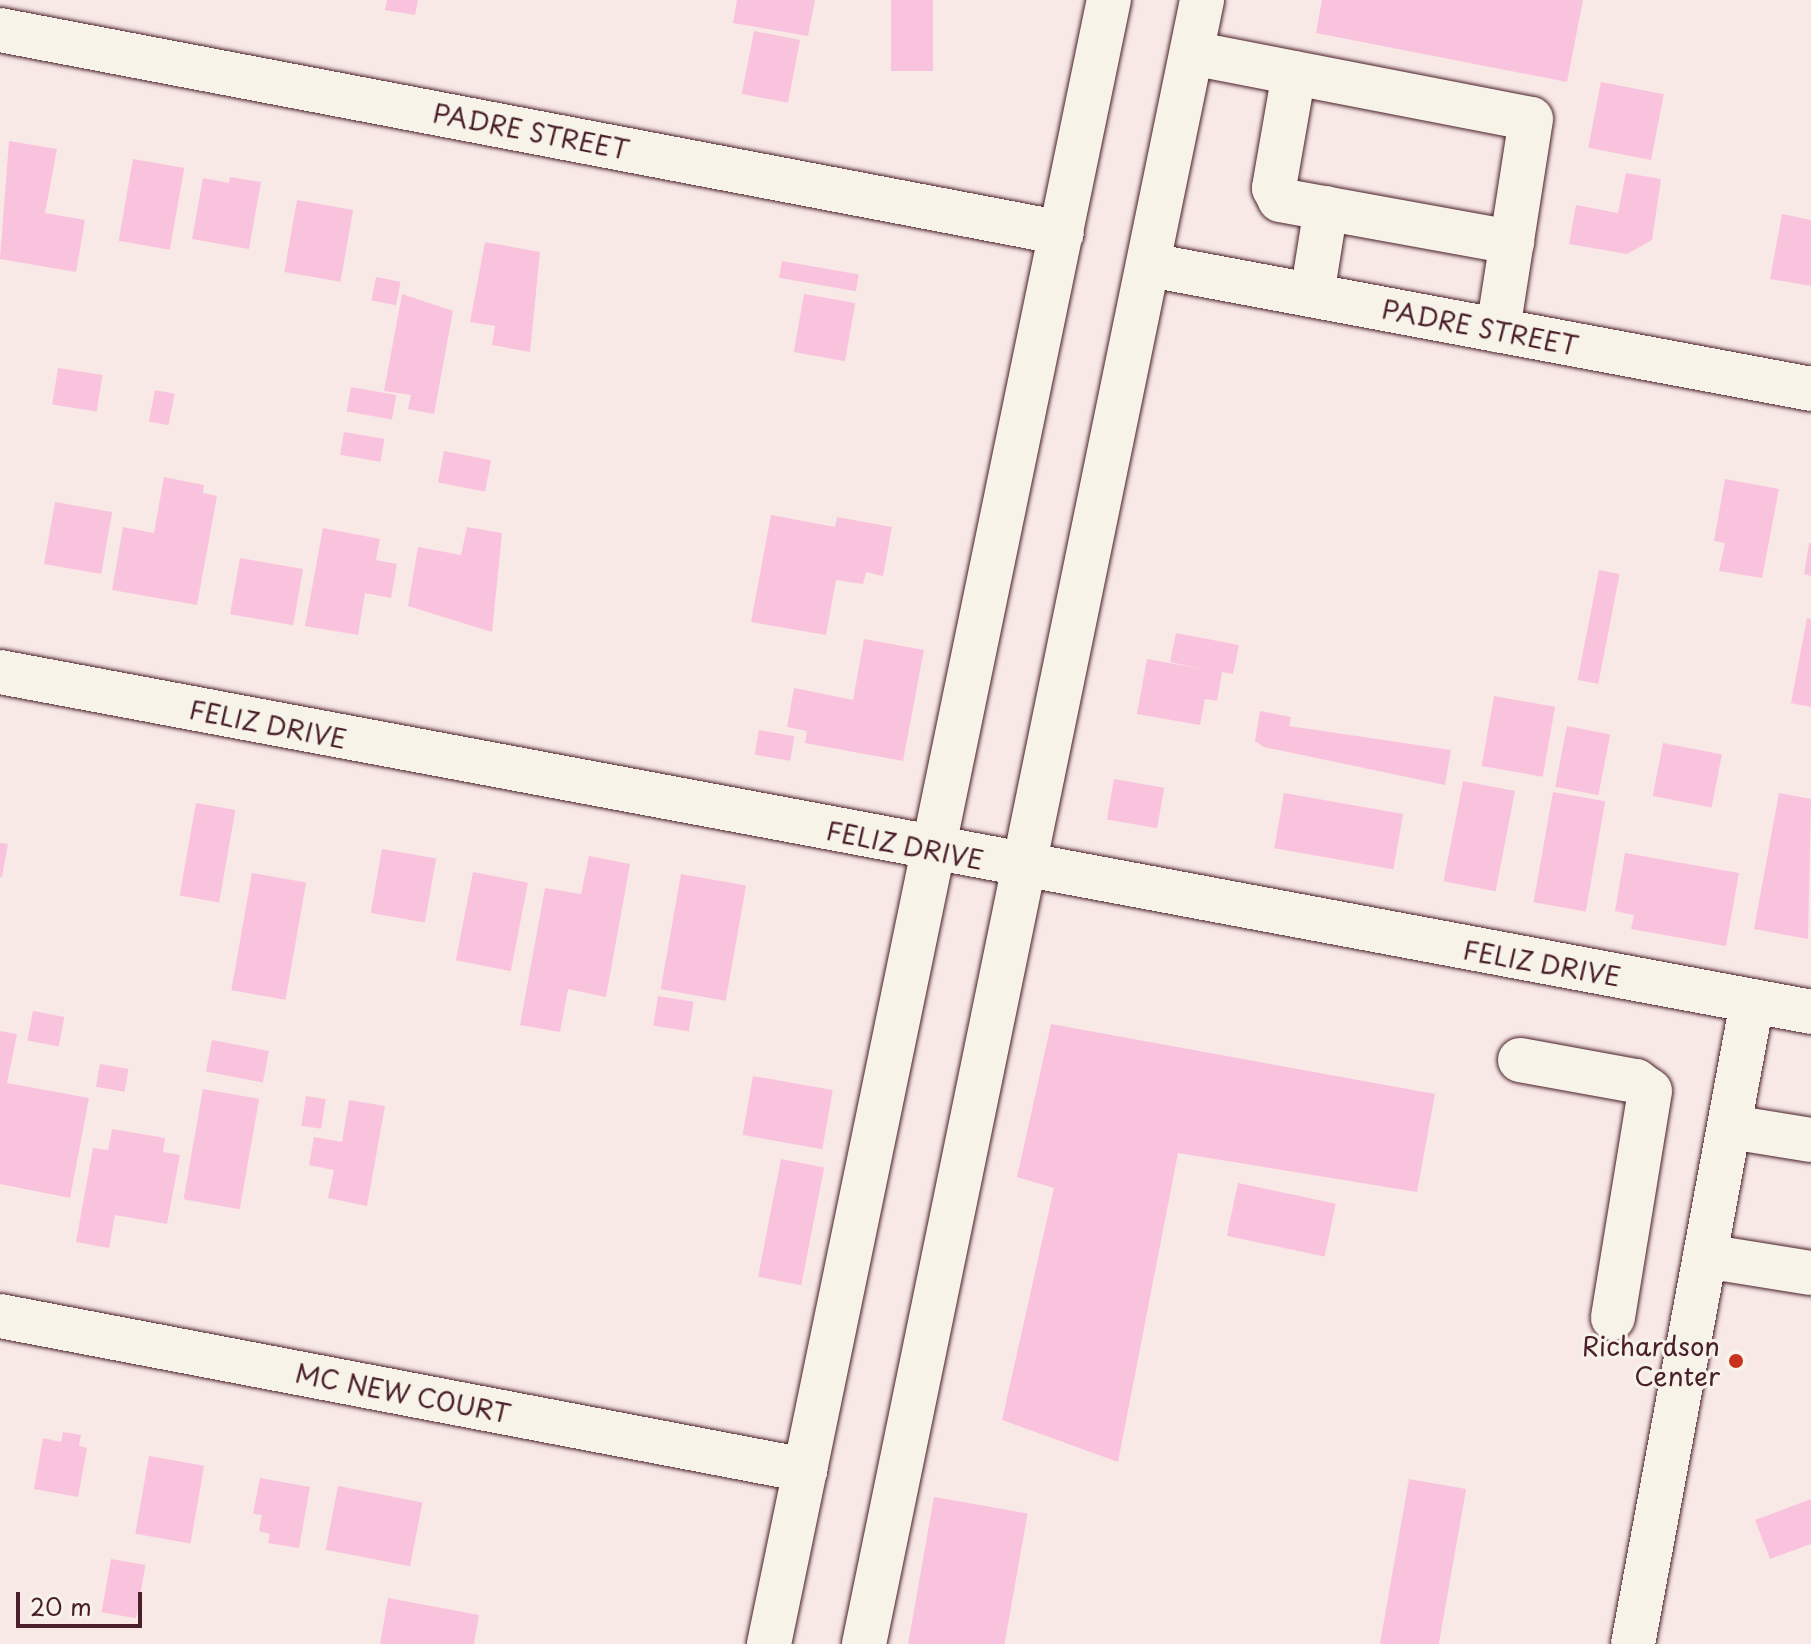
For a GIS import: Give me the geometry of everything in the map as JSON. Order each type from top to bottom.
[{"type":"street","points":[[769,1644],[1109,0]]},
{"type":"street","points":[[864,1644],[1150,265],[1202,0]]},
{"type":"street","name":"PADRE STREET","points":[[0,30],[1062,233]]},
{"type":"street","points":[[1192,53],[1531,119],[1498,330]]},
{"type":"street","points":[[1294,73],[1274,188],[1280,200],[1512,242]]},
{"type":"street","points":[[1312,295],[1326,208]]},
{"type":"street","name":"PADRE STREET","points":[[1150,265],[1811,389]]},
{"type":"street","name":"FELIZ DRIVE","points":[[0,672],[934,851],[1811,1012]]},
{"type":"street","points":[[1633,1644],[1752,1002]]},
{"type":"street","points":[[1520,1060],[1636,1081],[1650,1091],[1613,1318]]},
{"type":"street","points":[[1731,1127],[1811,1140]]},
{"type":"street","points":[[1705,1256],[1811,1273]]},
{"type":"street","name":"MC NEW COURT","points":[[0,1316],[805,1470]]},
{"type":"building","points":[[387,0],[418,0],[415,15],[385,10]]},
{"type":"building","points":[[737,0],[815,0],[808,36],[733,23]]},
{"type":"building","points":[[891,0],[933,0],[933,71],[891,71]]},
{"type":"building","points":[[1322,0],[1583,0],[1567,82],[1316,33]]},
{"type":"building","points":[[754,31],[800,40],[788,103],[742,94]]},
{"type":"building","points":[[1601,82],[1664,94],[1651,160],[1588,148]]},
{"type":"building","points":[[9,141],[57,149],[45,213],[85,220],[76,272],[0,259]]},
{"type":"building","points":[[133,159],[184,168],[170,250],[119,241]]},
{"type":"building","points":[[1626,173],[1661,179],[1652,240],[1627,254],[1569,244],[1576,205],[1618,213]]},
{"type":"building","points":[[230,177],[261,182],[249,249],[192,239],[203,178],[229,183]]},
{"type":"building","points":[[297,200],[353,210],[340,282],[284,272]]},
{"type":"building","points":[[1782,214],[1811,220],[1811,286],[1770,279]]},
{"type":"building","points":[[485,242],[540,252],[530,352],[492,345],[495,326],[470,322]]},
{"type":"building","points":[[782,261],[859,275],[856,291],[779,278]]},
{"type":"building","points":[[376,277],[401,282],[396,305],[371,301]]},
{"type":"building","points":[[402,294],[453,311],[434,414],[408,409],[411,395],[384,391]]},
{"type":"building","points":[[804,294],[855,303],[845,361],[794,352]]},
{"type":"building","points":[[58,368],[102,375],[97,412],[52,405]]},
{"type":"building","points":[[351,387],[396,395],[392,420],[347,412]]},
{"type":"building","points":[[155,390],[175,394],[169,425],[149,421]]},
{"type":"building","points":[[344,432],[384,439],[380,462],[340,455]]},
{"type":"building","points":[[444,451],[491,460],[485,492],[438,482]]},
{"type":"building","points":[[164,477],[204,485],[203,493],[217,496],[197,605],[112,590],[123,527],[154,533]]},
{"type":"building","points":[[1725,479],[1779,489],[1762,578],[1719,571],[1725,543],[1714,541]]},
{"type":"building","points":[[55,502],[112,512],[101,574],[44,564]]},
{"type":"building","points":[[771,515],[835,527],[837,517],[892,527],[883,576],[866,572],[863,584],[836,580],[826,635],[751,622]]},
{"type":"building","points":[[467,527],[502,533],[492,632],[408,606],[418,547],[461,555]]},
{"type":"building","points":[[323,528],[380,539],[376,560],[397,564],[391,598],[365,593],[358,635],[305,626]]},
{"type":"building","points":[[1811,543],[1811,576],[1804,574]]},
{"type":"building","points":[[240,558],[303,569],[293,625],[230,614]]},
{"type":"building","points":[[1599,570],[1620,574],[1598,684],[1578,680]]},
{"type":"building","points":[[1807,618],[1811,619],[1811,707],[1791,703]]},
{"type":"building","points":[[1176,633],[1239,645],[1233,674],[1222,672],[1217,701],[1205,699],[1200,725],[1137,714],[1147,659],[1202,669],[1170,662]]},
{"type":"building","points":[[864,639],[924,650],[903,761],[805,743],[807,731],[787,727],[794,688],[853,700]]},
{"type":"building","points":[[1494,696],[1555,707],[1543,777],[1482,766]]},
{"type":"building","points":[[1260,711],[1291,717],[1289,726],[1451,750],[1445,785],[1264,747],[1255,741]]},
{"type":"building","points":[[1567,726],[1610,734],[1598,795],[1555,787]]},
{"type":"building","points":[[759,730],[794,736],[790,761],[755,755]]},
{"type":"building","points":[[1663,743],[1722,754],[1712,807],[1653,796]]},
{"type":"building","points":[[1114,779],[1164,788],[1157,828],[1107,819]]},
{"type":"building","points":[[1463,781],[1515,791],[1496,891],[1444,881]]},
{"type":"building","points":[[1553,792],[1605,801],[1586,912],[1534,902]]},
{"type":"building","points":[[1284,793],[1403,814],[1393,869],[1274,848]]},
{"type":"building","points":[[1779,793],[1811,799],[1808,939],[1754,929]]},
{"type":"building","points":[[196,803],[235,810],[219,903],[180,896]]},
{"type":"building","points":[[0,843],[8,844],[2,877],[0,877]]},
{"type":"building","points":[[382,849],[436,859],[425,923],[371,913]]},
{"type":"building","points":[[1625,853],[1739,873],[1726,946],[1631,929],[1634,915],[1615,911]]},
{"type":"building","points":[[589,856],[630,864],[606,997],[568,989],[560,1032],[520,1025],[545,888],[581,894]]},
{"type":"building","points":[[473,872],[528,883],[511,971],[456,960]]},
{"type":"building","points":[[252,873],[306,883],[286,1000],[231,990]]},
{"type":"building","points":[[681,874],[746,885],[726,1001],[661,989]]},
{"type":"building","points":[[658,996],[694,1002],[689,1031],[653,1026]]},
{"type":"building","points":[[33,1011],[64,1017],[59,1047],[27,1040]]},
{"type":"building","points":[[1051,1024],[1435,1094],[1417,1192],[1178,1153],[1118,1462],[1002,1420],[1054,1188],[1017,1177]]},
{"type":"building","points":[[0,1031],[17,1034],[7,1083],[89,1098],[70,1198],[0,1184]]},
{"type":"building","points":[[212,1040],[269,1051],[263,1082],[206,1071]]},
{"type":"building","points":[[100,1064],[129,1069],[125,1092],[96,1087]]},
{"type":"building","points":[[753,1076],[833,1090],[822,1149],[743,1135]]},
{"type":"building","points":[[203,1089],[259,1099],[240,1209],[184,1199]]},
{"type":"building","points":[[306,1096],[326,1099],[321,1129],[301,1126]]},
{"type":"building","points":[[349,1100],[385,1106],[367,1206],[328,1198],[334,1170],[309,1165],[314,1137],[342,1142]]},
{"type":"building","points":[[112,1129],[165,1138],[163,1152],[180,1155],[167,1224],[115,1215],[109,1248],[76,1242],[93,1148],[108,1150]]},
{"type":"building","points":[[781,1159],[824,1167],[801,1285],[758,1277]]},
{"type":"building","points":[[1238,1183],[1336,1204],[1325,1257],[1227,1236]]},
{"type":"building","points":[[63,1432],[81,1435],[79,1446],[87,1448],[78,1497],[34,1489],[43,1438],[61,1442]]},
{"type":"building","points":[[149,1456],[204,1466],[190,1544],[135,1534]]},
{"type":"building","points":[[260,1478],[310,1487],[299,1548],[268,1543],[270,1534],[259,1531],[262,1515],[253,1514]]},
{"type":"building","points":[[1409,1479],[1466,1489],[1439,1644],[1380,1644]]},
{"type":"building","points":[[338,1486],[422,1502],[410,1566],[326,1550]]},
{"type":"building","points":[[934,1497],[1028,1513],[1005,1644],[908,1644]]},
{"type":"building","points":[[1811,1499],[1811,1544],[1770,1559],[1755,1520]]},
{"type":"building","points":[[111,1559],[145,1565],[136,1618],[102,1612]]},
{"type":"building","points":[[388,1598],[479,1615],[474,1644],[380,1644]]},
{"type":"place","name":"Richardson Center","points":[[1736,1361]]}]
